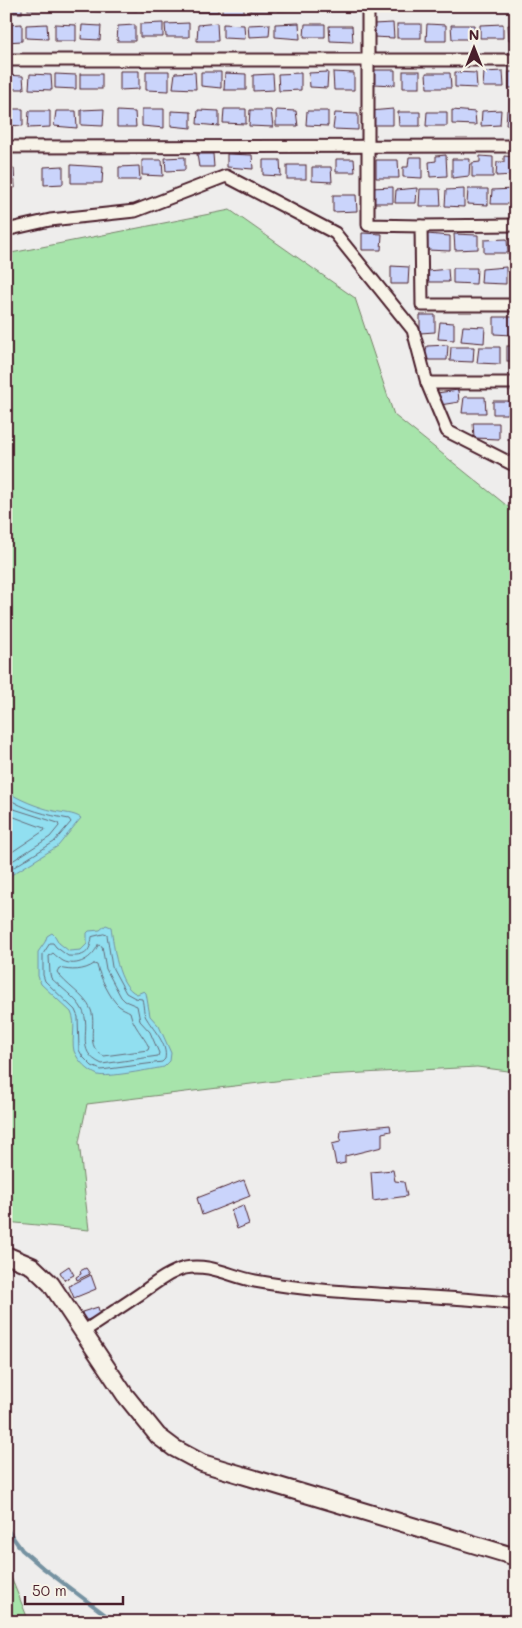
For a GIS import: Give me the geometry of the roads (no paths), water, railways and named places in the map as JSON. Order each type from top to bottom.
[{"type":"street","points":[[368,6],[368,225],[516,225]]},
{"type":"street","points":[[6,60],[516,60]]},
{"type":"street","points":[[6,147],[516,146]]},
{"type":"street","points":[[6,230],[50,220],[136,211],[226,176],[335,233],[413,330],[427,383],[447,431],[516,466]]},
{"type":"street","points":[[421,226],[422,305],[516,305]]},
{"type":"street","points":[[427,383],[516,383]]},
{"type":"street","points":[[6,1255],[32,1266],[51,1284],[125,1395],[158,1436],[174,1448],[202,1463],[516,1557]]},
{"type":"street","points":[[83,1332],[164,1277],[182,1268],[196,1266],[254,1281],[322,1290],[488,1300],[516,1304]]},
{"type":"water","points":[[6,791],[35,805],[81,818],[58,846],[8,877],[6,876]]},
{"type":"water","points":[[106,925],[111,927],[115,954],[125,983],[130,990],[137,994],[144,991],[146,993],[150,1016],[159,1026],[171,1053],[170,1061],[164,1067],[103,1076],[91,1071],[81,1062],[74,1051],[74,1021],[71,1012],[41,984],[38,976],[38,952],[47,936],[52,933],[59,943],[69,951],[81,950],[87,944],[87,933],[89,931],[100,930]]},
{"type":"waterway","points":[[6,1528],[22,1550],[115,1622]]}]
